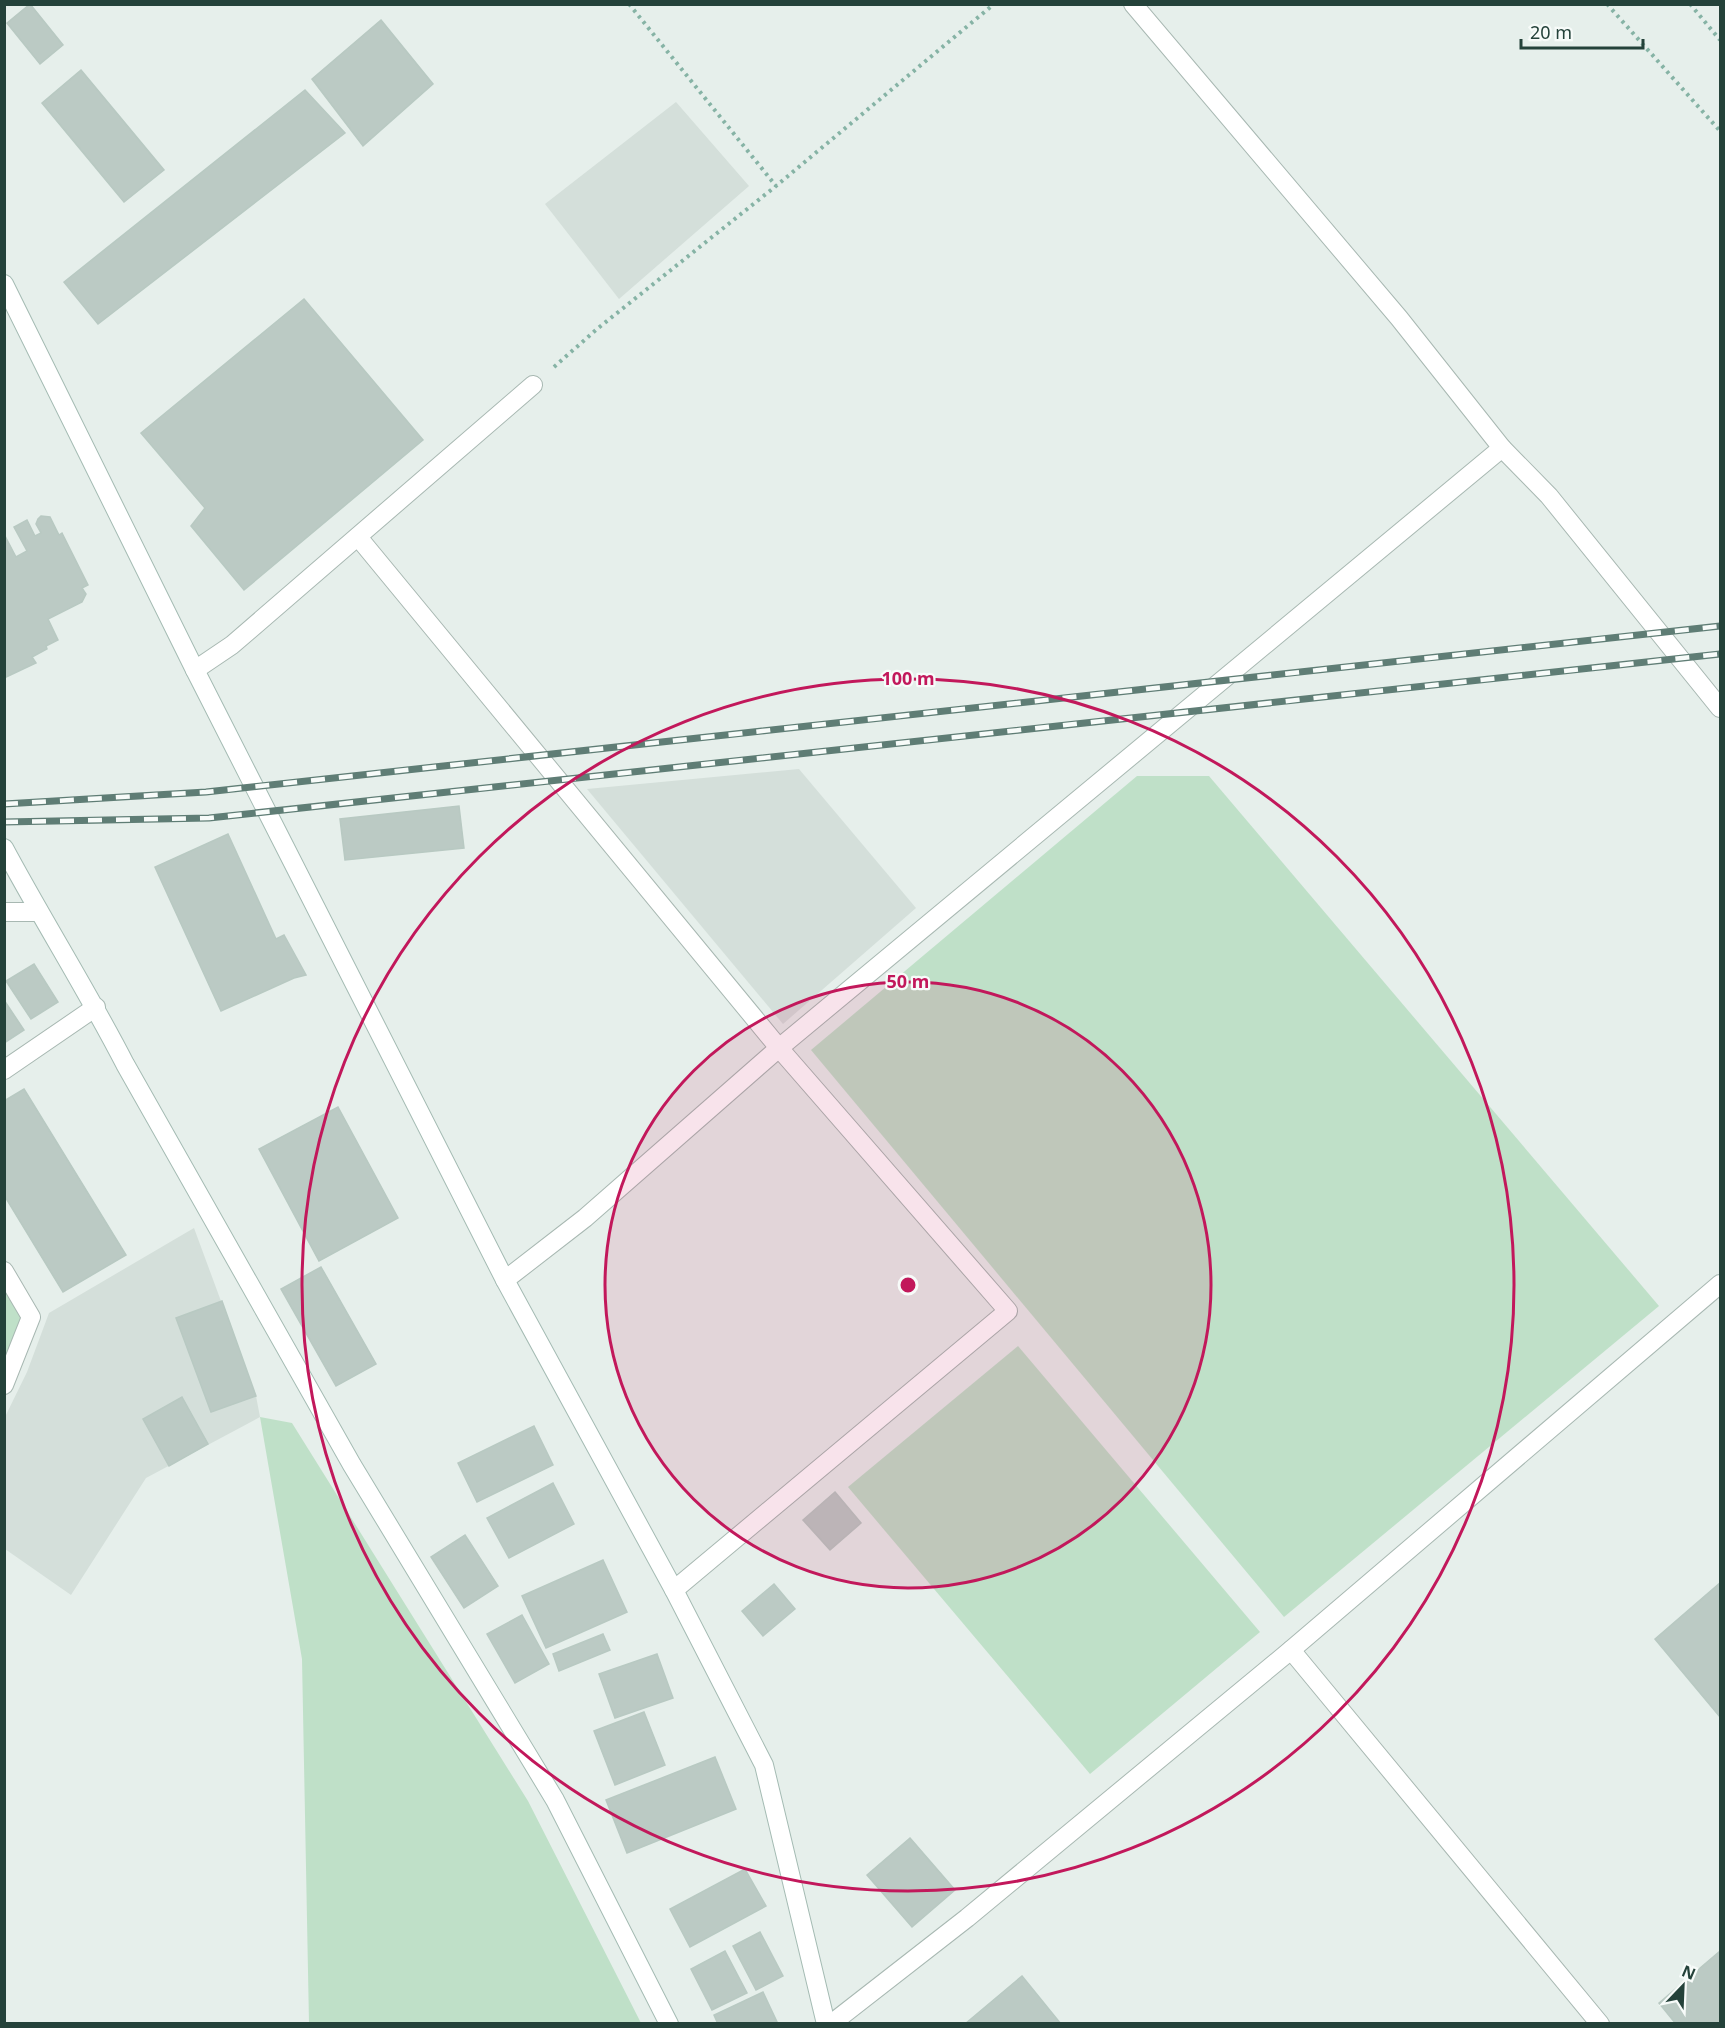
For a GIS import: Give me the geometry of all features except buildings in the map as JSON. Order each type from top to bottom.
[{"type":"street","points":[[1133,4],[1399,318],[1502,448],[1549,496],[1720,708]]},
{"type":"street","points":[[4,284],[195,670],[505,1280],[674,1590],[764,1765],[826,2024]]},
{"type":"street","points":[[195,670],[232,645],[533,385]]},
{"type":"street","points":[[505,1280],[585,1218],[780,1048],[1502,448]]},
{"type":"street","points":[[358,537],[780,1048],[1008,1311],[674,1590]]},
{"type":"street","points":[[4,848],[96,1007],[125,1064],[352,1465],[555,1800],[669,2024]]},
{"type":"street","points":[[4,912],[39,912]]},
{"type":"street","points":[[4,1070],[96,1007]]},
{"type":"street","points":[[4,1271],[31,1317],[4,1385]]},
{"type":"street","points":[[831,2024],[968,1918],[1290,1650],[1720,1284]]},
{"type":"street","points":[[1290,1650],[1600,2024]]},
{"type":"path","points":[[629,4],[776,186]]},
{"type":"path","points":[[533,385],[597,329],[776,186],[994,4]]},
{"type":"path","points":[[1606,4],[1720,131]]},
{"type":"path","points":[[1690,4],[1720,40]]},
{"type":"shaded area","points":[[676,102],[749,186],[619,299],[545,204]]},
{"type":"shaded area","points":[[799,769],[916,908],[783,1024],[587,789]]},
{"type":"shaded area","points":[[194,1228],[256,1396],[260,1417],[146,1478],[71,1595],[5,1549],[4,1419],[27,1372],[49,1313]]},
{"type":"green space","points":[[1137,776],[1209,776],[1659,1306],[1284,1617],[811,1050]]},
{"type":"green space","points":[[5,1287],[22,1317],[5,1365]]},
{"type":"green space","points":[[1018,1346],[1260,1632],[1090,1774],[848,1487]]},
{"type":"green space","points":[[260,1417],[292,1423],[528,1801],[641,2023],[309,2023],[302,1659]]},
{"type":"railway","points":[[4,804],[206,792],[1720,626]]},
{"type":"railway","points":[[4,822],[209,818],[1720,654]]}]
